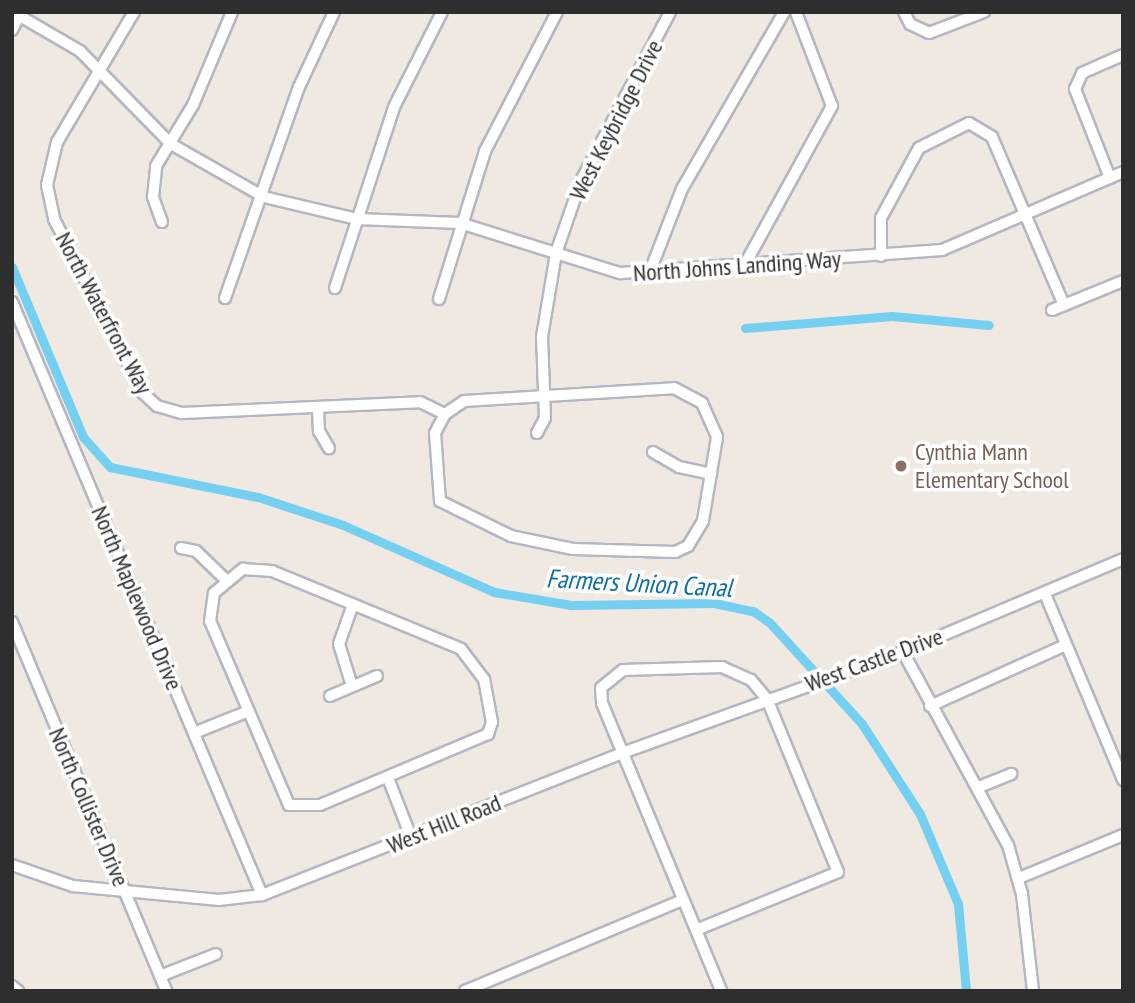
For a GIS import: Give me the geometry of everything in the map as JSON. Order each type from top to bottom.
[{"type":"street","name":"North Waterfront Way","points":[[134,12],[57,142],[48,194],[54,219],[142,393],[157,406],[182,413],[420,402],[445,414]]},
{"type":"street","points":[[162,222],[152,183],[232,12]]},
{"type":"street","points":[[225,298],[264,197],[299,87],[334,12]]},
{"type":"street","points":[[335,288],[394,107],[442,12]]},
{"type":"street","points":[[439,299],[460,223],[509,99],[557,12]]},
{"type":"street","name":"West Keybridge Drive","points":[[537,433],[545,418],[542,337],[555,253],[581,181],[670,12]]},
{"type":"street","points":[[649,274],[682,189],[784,12]]},
{"type":"street","points":[[744,266],[832,106],[796,12]]},
{"type":"street","points":[[904,12],[919,30],[942,30],[984,12]]},
{"type":"street","name":"North Johns Landing Way","points":[[18,13],[101,71],[171,144],[264,197],[357,219],[460,223],[620,273],[649,274],[942,250],[1123,172]]},
{"type":"street","points":[[12,30],[18,13]]},
{"type":"street","points":[[1110,178],[1075,89],[1077,78],[1123,55]]},
{"type":"street","points":[[881,256],[881,218],[919,148],[947,130],[969,123],[982,127],[1025,215],[1064,305]]},
{"type":"street","points":[[1052,310],[1123,281]]},
{"type":"street","name":"North Maplewood Drive","points":[[12,302],[262,895]]},
{"type":"street","points":[[674,388],[702,403],[717,438],[703,520],[688,546],[660,555],[573,549],[511,536],[440,501],[433,447],[445,414],[477,398],[545,395],[674,388]]},
{"type":"street","points":[[318,407],[319,431],[329,448]]},
{"type":"street","points":[[653,452],[678,467],[711,474]]},
{"type":"street","points":[[181,548],[196,551],[225,579]]},
{"type":"street","name":"West Castle Drive","points":[[622,752],[902,652],[1123,559]]},
{"type":"street","points":[[263,568],[353,604],[476,661],[492,722],[488,734],[388,778],[308,809],[283,798],[210,621],[214,593],[225,579],[263,568]]},
{"type":"street","points":[[1045,594],[1123,780]]},
{"type":"street","points":[[352,686],[340,644],[353,604]]},
{"type":"street","name":"North Collister Drive","points":[[12,622],[166,991]]},
{"type":"street","points":[[930,706],[1066,645]]},
{"type":"street","points":[[902,652],[930,706],[979,787],[1019,877],[1033,991]]},
{"type":"street","points":[[696,930],[838,872],[767,699],[751,680],[722,667],[623,670],[601,688],[622,752],[721,991]]},
{"type":"street","points":[[330,696],[377,676]]},
{"type":"street","points":[[194,733],[246,712]]},
{"type":"street","name":"West Hill Road","points":[[12,865],[73,886],[219,900],[262,895],[622,752]]},
{"type":"street","points":[[979,787],[1011,774]]},
{"type":"street","points":[[388,778],[411,837]]},
{"type":"street","points":[[1019,877],[1123,835]]},
{"type":"street","points":[[465,991],[683,900]]},
{"type":"street","points":[[160,976],[216,954]]},
{"type":"street","points":[[12,986],[18,991]]},
{"type":"waterway","name":"Farmers Union Canal","points":[[12,267],[83,437],[110,467],[258,497],[343,525],[494,592],[571,605],[714,603],[753,611],[769,622],[862,724],[920,814],[958,904],[966,991]]},
{"type":"waterway","points":[[745,328],[892,316],[989,325]]},
{"type":"place","name":"Cynthia Mann Elementary School","points":[[901,466]]}]
